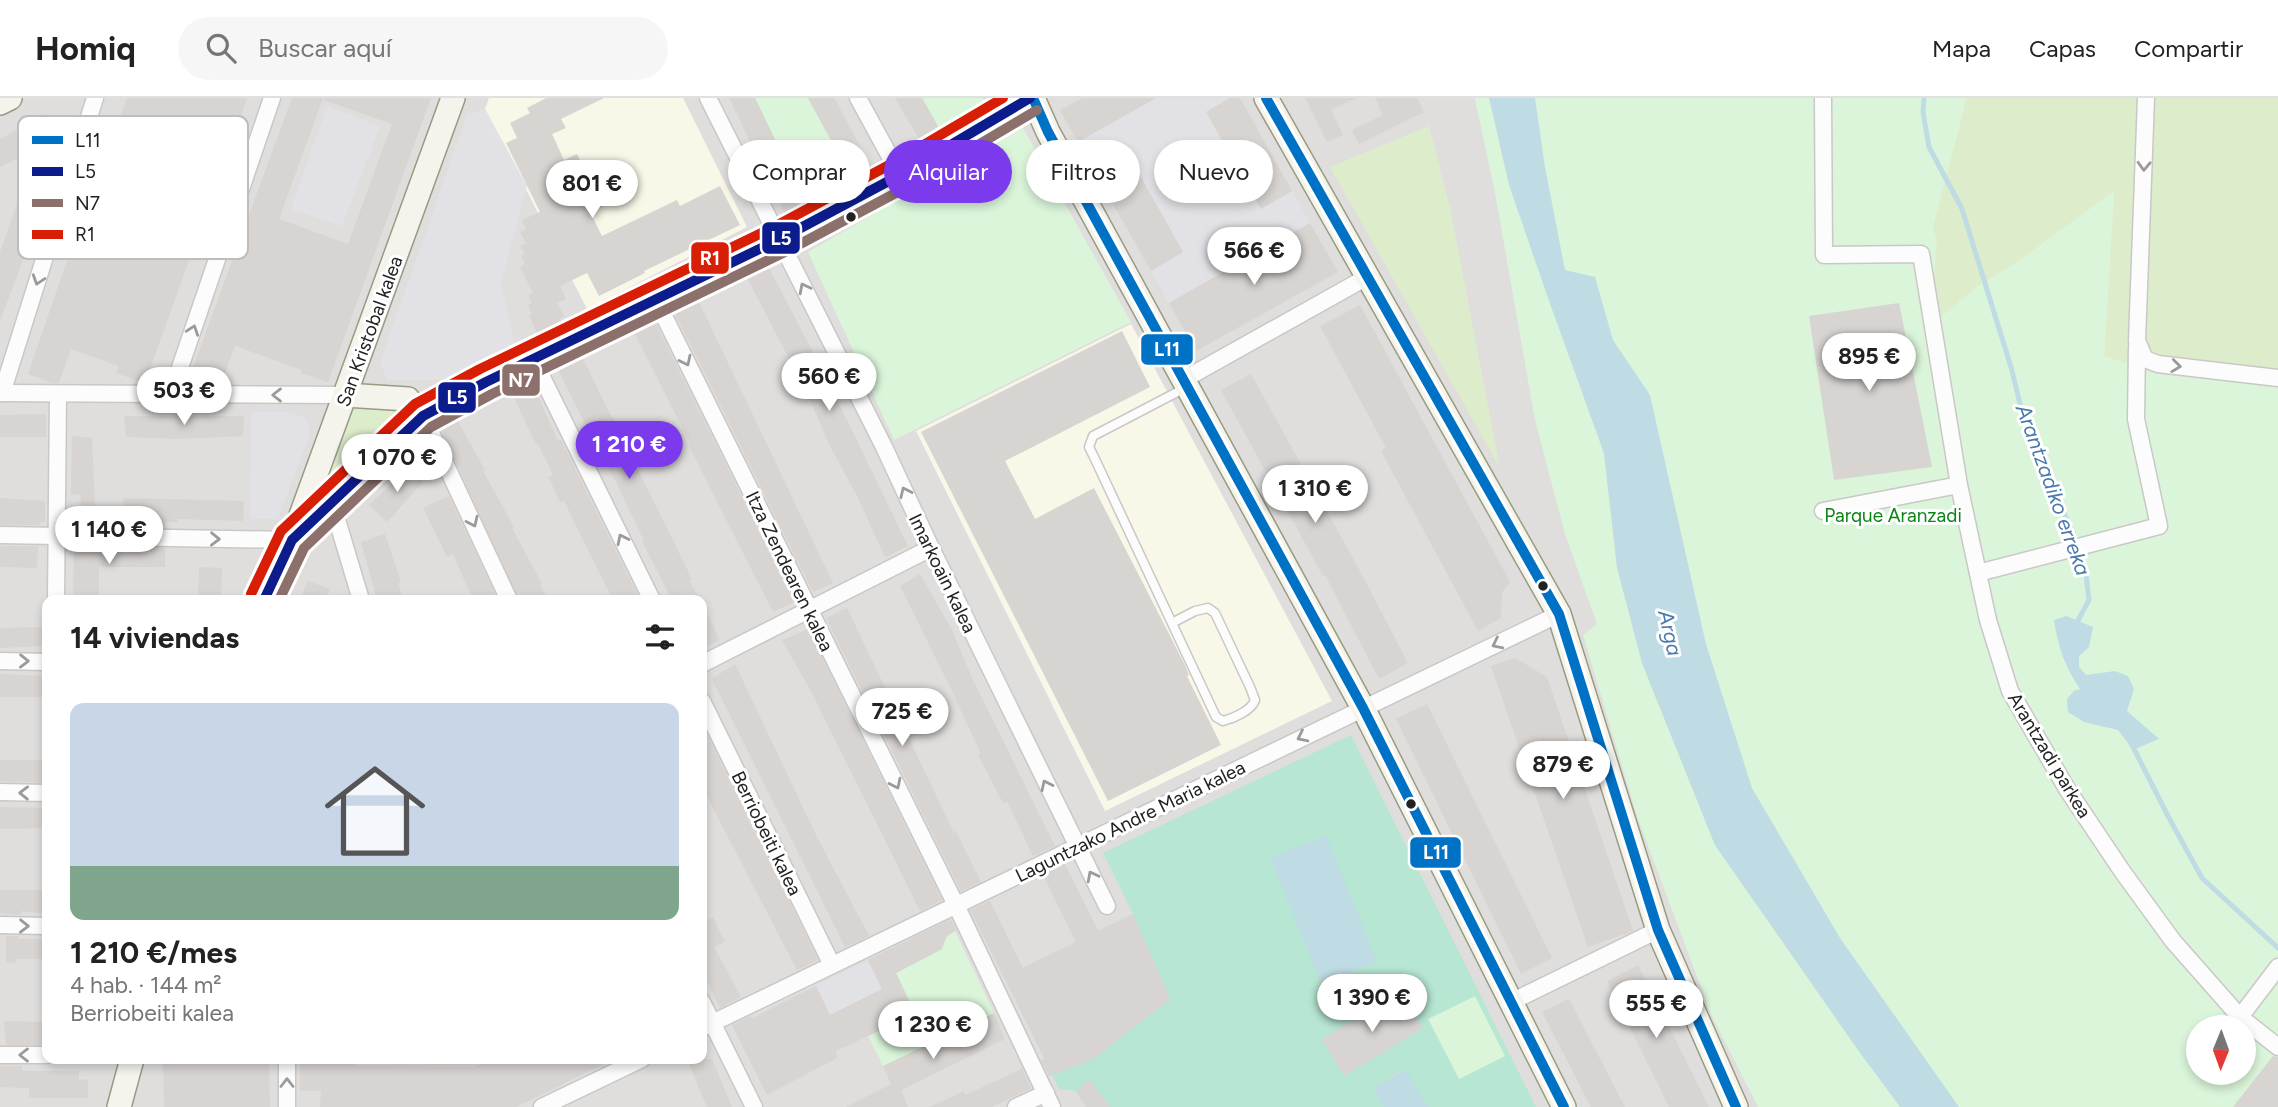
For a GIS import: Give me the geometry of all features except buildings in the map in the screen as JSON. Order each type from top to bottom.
[{"type":"street","points":[[0,103],[10,98]]},
{"type":"street","points":[[90,116],[96,98]]},
{"type":"street","points":[[248,167],[271,98]]},
{"type":"street","name":"San Kristobal kalea","points":[[266,595],[292,540],[453,98]]},
{"type":"street","name":"Imarkoain kalea","points":[[708,98],[884,447],[1073,851],[1107,906]]},
{"type":"street","points":[[858,98],[884,146]]},
{"type":"street","points":[[960,140],[1031,98],[1363,708],[1564,1107]]},
{"type":"street","points":[[1266,98],[1559,614],[1658,930],[1736,1107]]},
{"type":"street","name":"Arantzadi parkea","points":[[1822,98],[1824,255],[1921,254],[1959,485],[1988,620],[2010,691],[2067,789],[2122,871],[2174,941],[2238,1015]]},
{"type":"street","points":[[1978,573],[2159,526],[2136,419],[2146,98]]},
{"type":"street","points":[[0,535],[292,540],[422,416],[780,239],[884,184]]},
{"type":"street","points":[[44,259],[1,393],[345,395],[408,398],[422,416],[507,595]]},
{"type":"street","points":[[172,394],[217,259]]},
{"type":"street","points":[[1185,383],[1367,277]]},
{"type":"street","name":"Itza Zendearen kalea","points":[[656,300],[957,907],[1049,1100]]},
{"type":"street","points":[[2137,341],[2145,359],[2158,364],[2278,379]]},
{"type":"street","points":[[534,361],[650,595]]},
{"type":"street","points":[[56,595],[58,394]]},
{"type":"street","points":[[1823,511],[1959,485]]},
{"type":"street","points":[[332,503],[360,595]]},
{"type":"street","points":[[707,661],[930,548]]},
{"type":"street","name":"Laguntzako Andre Maria kalea","points":[[714,1025],[1559,614]]},
{"type":"street","points":[[0,661],[42,662]]},
{"type":"street","name":"Berriobeiti kalea","points":[[707,711],[832,965]]},
{"type":"street","points":[[0,792],[42,793]]},
{"type":"street","name":"Laguntzako Andre Maria kalea","points":[[714,1025],[832,965],[957,907]]},
{"type":"street","points":[[0,925],[42,926]]},
{"type":"street","points":[[1511,1002],[1658,930]]},
{"type":"street","points":[[2242,1015],[2278,967]]},
{"type":"street","points":[[714,1025],[754,1107]]},
{"type":"street","name":"Arantzadi parkea","points":[[2256,1030],[2278,1047]]},
{"type":"street","points":[[0,1055],[42,1055]]},
{"type":"street","points":[[119,1107],[131,1064]]},
{"type":"street","points":[[287,1064],[287,1107]]},
{"type":"street","points":[[542,1107],[579,1099],[634,1064]]},
{"type":"street","points":[[1016,1107],[1049,1100]]},
{"type":"lane","points":[[1172,623],[1195,611],[1208,608],[1215,613],[1250,687],[1255,700],[1253,705],[1233,718],[1223,721],[1216,717],[1089,447],[1093,436],[1185,383]]},
{"type":"shaded area","points":[[0,98],[1475,98],[1494,187],[1887,1107],[0,1107]]},
{"type":"shaded area","points":[[489,98],[683,98],[728,189],[728,203],[735,203],[747,227],[587,309],[485,109]]},
{"type":"shaded area","points":[[1156,98],[1230,98],[1206,112],[1222,140],[1154,140],[1154,200],[1140,176],[1140,140],[1082,140]]},
{"type":"shaded area","points":[[327,106],[380,126],[342,226],[291,209]]},
{"type":"shaded area","points":[[485,109],[527,186],[501,283],[515,346],[447,380],[387,380],[380,363],[467,115]]},
{"type":"shaded area","points":[[1292,191],[1310,223],[1169,303],[1151,271],[1183,252],[1155,203],[1257,203],[1260,208]]},
{"type":"shaded area","points":[[1131,324],[1332,701],[1105,811],[916,431]]},
{"type":"shaded area","points":[[251,412],[289,412],[304,417],[309,426],[310,433],[278,519],[250,519]]},
{"type":"shaded area","points":[[868,960],[882,989],[830,1015],[816,986]]},
{"type":"green space","points":[[755,98],[808,98],[831,140],[775,140]]},
{"type":"green space","points":[[922,98],[983,98],[987,105],[939,128]]},
{"type":"green space","points":[[1475,98],[1489,98],[1509,185],[1604,453],[1617,567],[1642,663],[1715,845],[1900,1107],[1758,1107],[1711,1014],[1637,816],[1583,635],[1597,624],[1565,534],[1535,420],[1494,187]]},
{"type":"green space","name":"Parque Aranzadi","points":[[1535,98],[1967,98],[1933,227],[1937,241],[1930,326],[1979,285],[2017,262],[2114,191],[2104,356],[2155,374],[2278,385],[2278,1107],[1959,1107],[1840,938],[1752,788],[1706,644],[1650,395],[1613,340],[1595,277],[1565,270]],"holes":[[[2092,627],[2079,656],[2079,667],[2086,675],[2115,671],[2131,703],[2127,711],[2158,739],[2133,750],[2118,730],[2084,722],[2081,689],[2070,675]]]},
{"type":"green space","points":[[1966,98],[2278,98],[2278,385],[2155,374],[2104,356],[2114,192],[1930,327],[1921,254]]},
{"type":"green space","points":[[1429,126],[1450,208],[1500,468],[1330,167]]},
{"type":"green space","points":[[1023,128],[1030,140],[1026,140],[1026,203],[1065,203],[1131,322],[894,440],[808,252],[893,203],[1012,203],[1012,140],[1002,140]]},
{"type":"green space","points":[[359,408],[386,408],[393,412],[394,419],[319,498],[347,413]]},
{"type":"green space","points":[[1351,735],[1536,1107],[1429,1107],[1404,1069],[1373,1089],[1384,1107],[1086,1107],[1076,1091],[1059,1089],[1005,977],[1133,914],[1103,853]],"holes":[[[1475,996],[1505,1056],[1459,1079],[1428,1019]]]},
{"type":"green space","points":[[955,931],[994,1013],[883,1066],[868,1036],[913,1009],[896,973],[942,949],[946,937]]},
{"type":"green space","points":[[1475,995],[1506,1056],[1459,1080],[1428,1019]]},
{"type":"water","name":"Arga","points":[[1489,98],[1535,98],[1565,270],[1595,277],[1613,340],[1650,395],[1706,644],[1752,788],[1840,938],[1959,1107],[1900,1107],[1715,845],[1642,663],[1617,567],[1604,453],[1509,185]]},
{"type":"water","points":[[2066,616],[2093,627],[2089,647],[2079,656],[2079,667],[2086,675],[2115,671],[2128,676],[2134,689],[2127,711],[2159,739],[2133,750],[2118,730],[2084,722],[2068,712],[2067,699],[2080,689],[2066,665],[2054,620]]},
{"type":"water","points":[[1326,835],[1377,961],[1321,984],[1270,858]]},
{"type":"water","points":[[1405,1069],[1429,1107],[1384,1107],[1373,1089]]},
{"type":"waterway","name":"Arantzadiko erreka","points":[[1924,98],[1923,112],[1929,147],[1962,209],[2037,457],[2073,532],[2086,575],[2089,600],[2075,626]]},
{"type":"waterway","name":"Arantzadiko erreka","points":[[2131,743],[2202,878],[2278,948]]},
{"type":"transit line","name":"R1","points":[[251,594],[281,531],[415,404],[480,369],[774,227],[893,163],[1003,98]]},
{"type":"transit line","name":"L5","points":[[266,595],[292,540],[423,416],[486,382],[780,239],[900,175],[1030,98]]},
{"type":"transit line","name":"L11","points":[[1033,98],[1048,132],[1363,708],[1564,1107]]},
{"type":"transit line","name":"L11","points":[[1266,98],[1559,614],[1658,930],[1736,1107]]},
{"type":"transit line","name":"N7","points":[[281,595],[304,548],[431,427],[492,394],[787,251],[907,187],[1037,110]]}]
